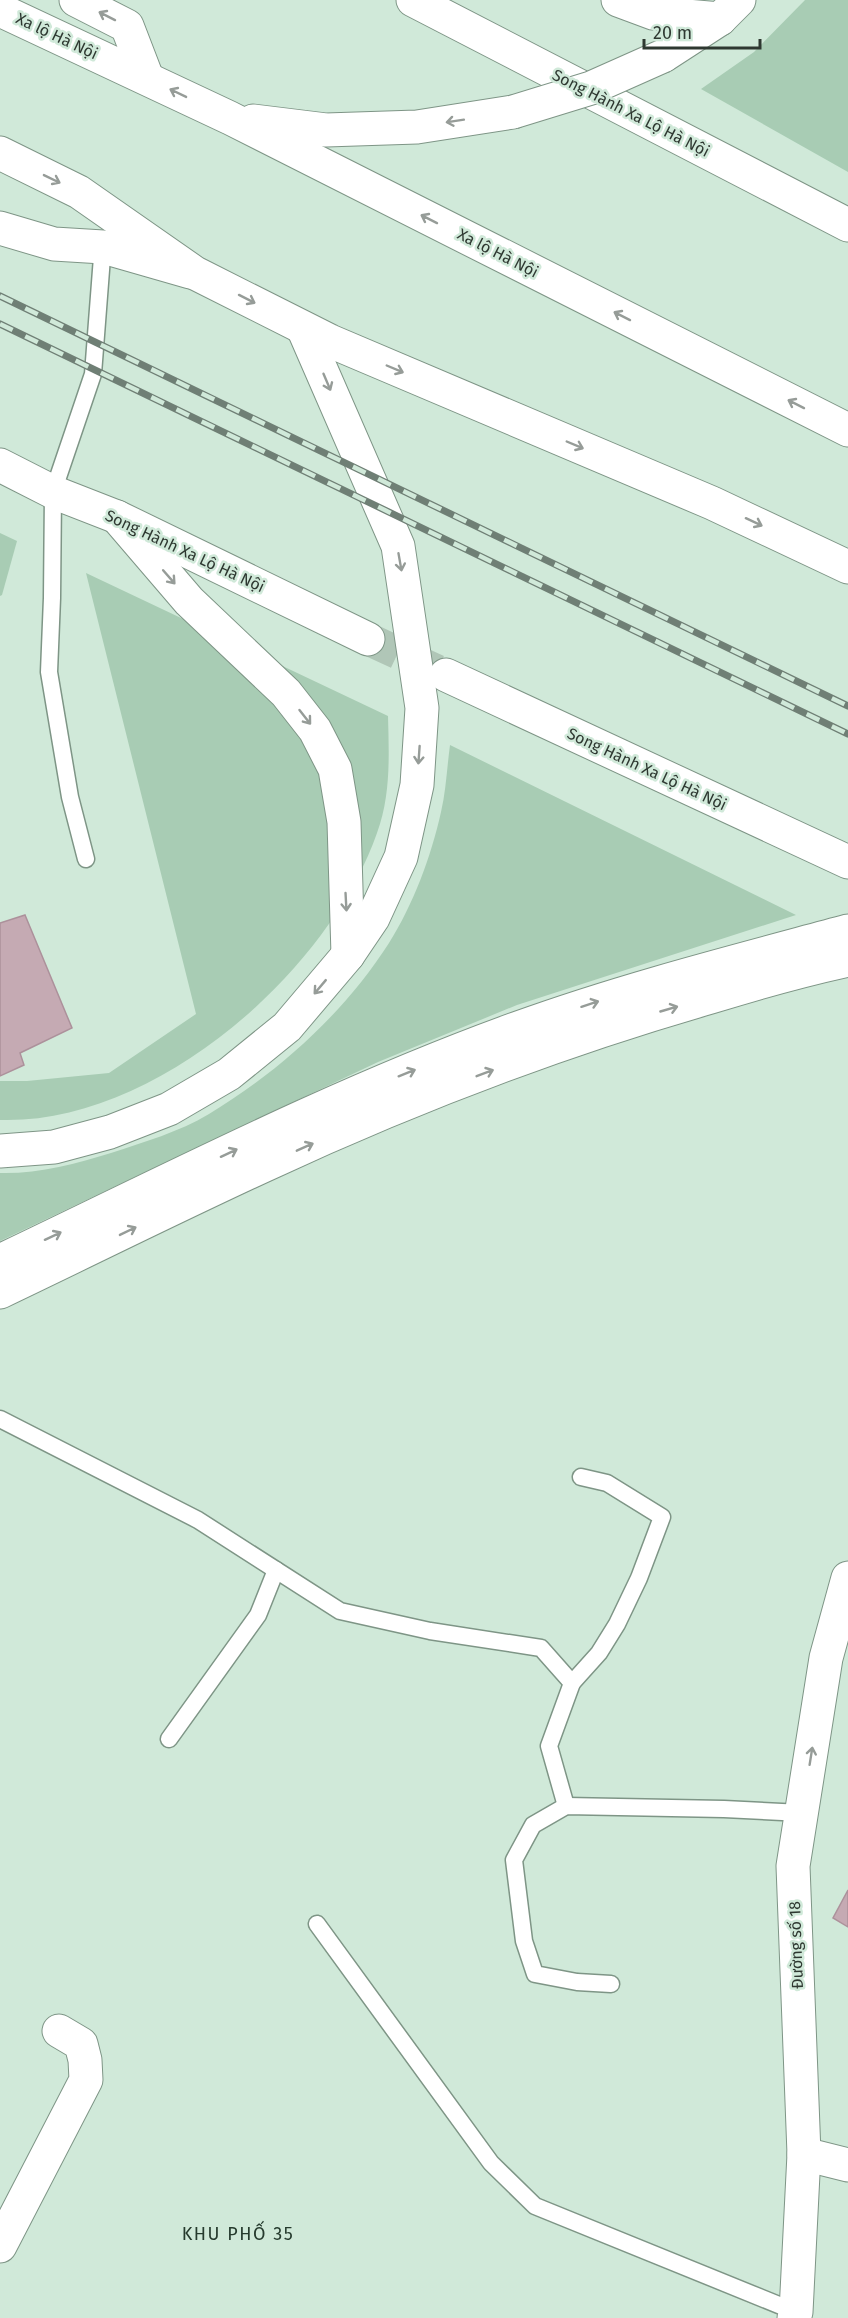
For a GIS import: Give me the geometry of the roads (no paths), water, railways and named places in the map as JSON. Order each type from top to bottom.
[{"type":"main road","points":[[75,0],[127,26],[147,78]]},
{"type":"main road","name":"Song Hành Xa Lộ Hà Nội","points":[[413,0],[848,225]]},
{"type":"main road","points":[[618,0],[653,13],[729,9]]},
{"type":"main road","points":[[230,118],[326,130],[417,127],[513,112],[591,87],[663,56],[729,9]]},
{"type":"main road","name":"Xa lộ Hà Nội","points":[[0,10],[230,118],[848,430]]},
{"type":"main road","points":[[0,153],[79,192],[195,273],[303,328],[712,503],[848,567]]},
{"type":"main road","points":[[0,228],[54,244],[103,247],[195,273]]},
{"type":"main road","points":[[0,1151],[54,1147],[110,1132],[169,1109],[228,1074],[287,1027],[348,955],[373,918],[401,857],[417,785],[422,708],[398,546],[303,328]]},
{"type":"main road","name":"Song Hành Xa Lộ Hà Nội","points":[[0,465],[53,492],[117,517],[368,639]]},
{"type":"main road","points":[[117,517],[189,601],[286,693],[315,730],[335,769],[344,822],[348,955]]},
{"type":"main road","name":"Song Hành Xa Lộ Hà Nội","points":[[446,675],[848,862]]},
{"type":"main road","points":[[0,1261],[385,1081],[518,1028],[649,985],[848,931]]},
{"type":"main road","points":[[0,1293],[265,1165],[397,1107],[531,1055],[661,1011],[809,968],[848,960]]},
{"type":"main road","points":[[809,968],[848,969]]},
{"type":"main road","name":"Đường số 18","points":[[795,2315],[804,2154],[793,1866],[826,1658],[848,1578]]},
{"type":"main road","points":[[0,2246],[86,2080],[81,2043],[60,2031]]},
{"type":"main road","points":[[804,2154],[848,2165]]},
{"type":"lane","points":[[86,859],[70,797],[49,672],[53,492],[93,374],[107,212]]},
{"type":"lane","points":[[0,1419],[198,1520],[340,1611],[430,1631],[541,1648],[572,1683]]},
{"type":"lane","points":[[566,1806],[549,1746],[572,1683],[599,1653],[617,1624],[639,1578],[662,1517],[607,1483],[581,1477]]},
{"type":"lane","points":[[169,1739],[258,1615],[276,1570]]},
{"type":"lane","points":[[610,1984],[577,1982],[536,1974],[524,1941],[514,1860],[533,1825],[566,1806],[802,1813]]},
{"type":"lane","points":[[318,1924],[491,2163],[535,2206],[795,2315]]},
{"type":"tunnel","points":[[368,639],[437,671]]},
{"type":"railway","points":[[0,296],[848,706]]},
{"type":"railway","points":[[0,324],[848,734]]},
{"type":"district","name":"KHU PHỐ 35","points":[[238,2234]]}]
